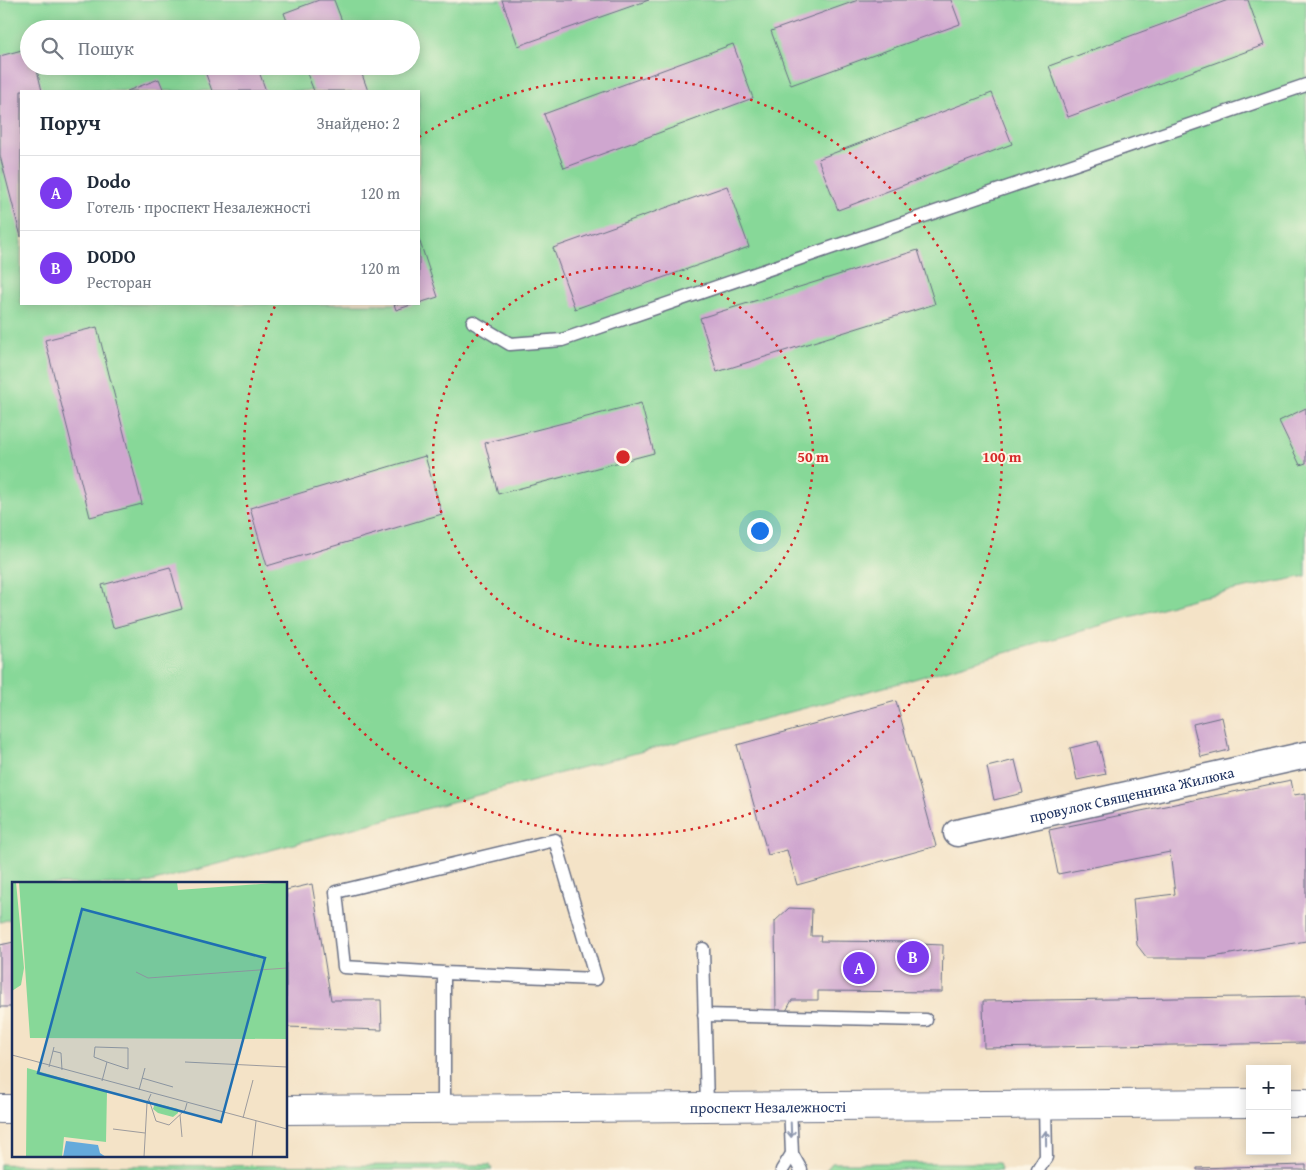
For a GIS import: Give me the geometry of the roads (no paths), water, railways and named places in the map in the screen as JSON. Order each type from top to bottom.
[{"type":"main road","name":"проспект Незалежності","points":[[288,1110],[1246,1103]]},
{"type":"main road","points":[[1291,1103],[1306,1103]]},
{"type":"street","name":"провулок Священника Жилюка","points":[[957,833],[1306,755]]},
{"type":"lane","points":[[473,322],[510,344],[562,340],[1306,85]]},
{"type":"lane","points":[[555,840],[596,979],[444,973],[344,967],[336,892],[555,840]]},
{"type":"lane","points":[[703,949],[707,1106]]},
{"type":"lane","points":[[444,973],[444,1108]]},
{"type":"lane","points":[[704,1015],[926,1020]]},
{"type":"lane","points":[[1038,1170],[1046,1157],[1045,1104]]},
{"type":"lane","points":[[790,1106],[792,1154],[801,1170]]},
{"type":"lane","points":[[782,1170],[792,1154]]},
{"type":"place","name":"DODO","points":[[913,957]]},
{"type":"place","name":"Dodo","points":[[859,968]]}]
